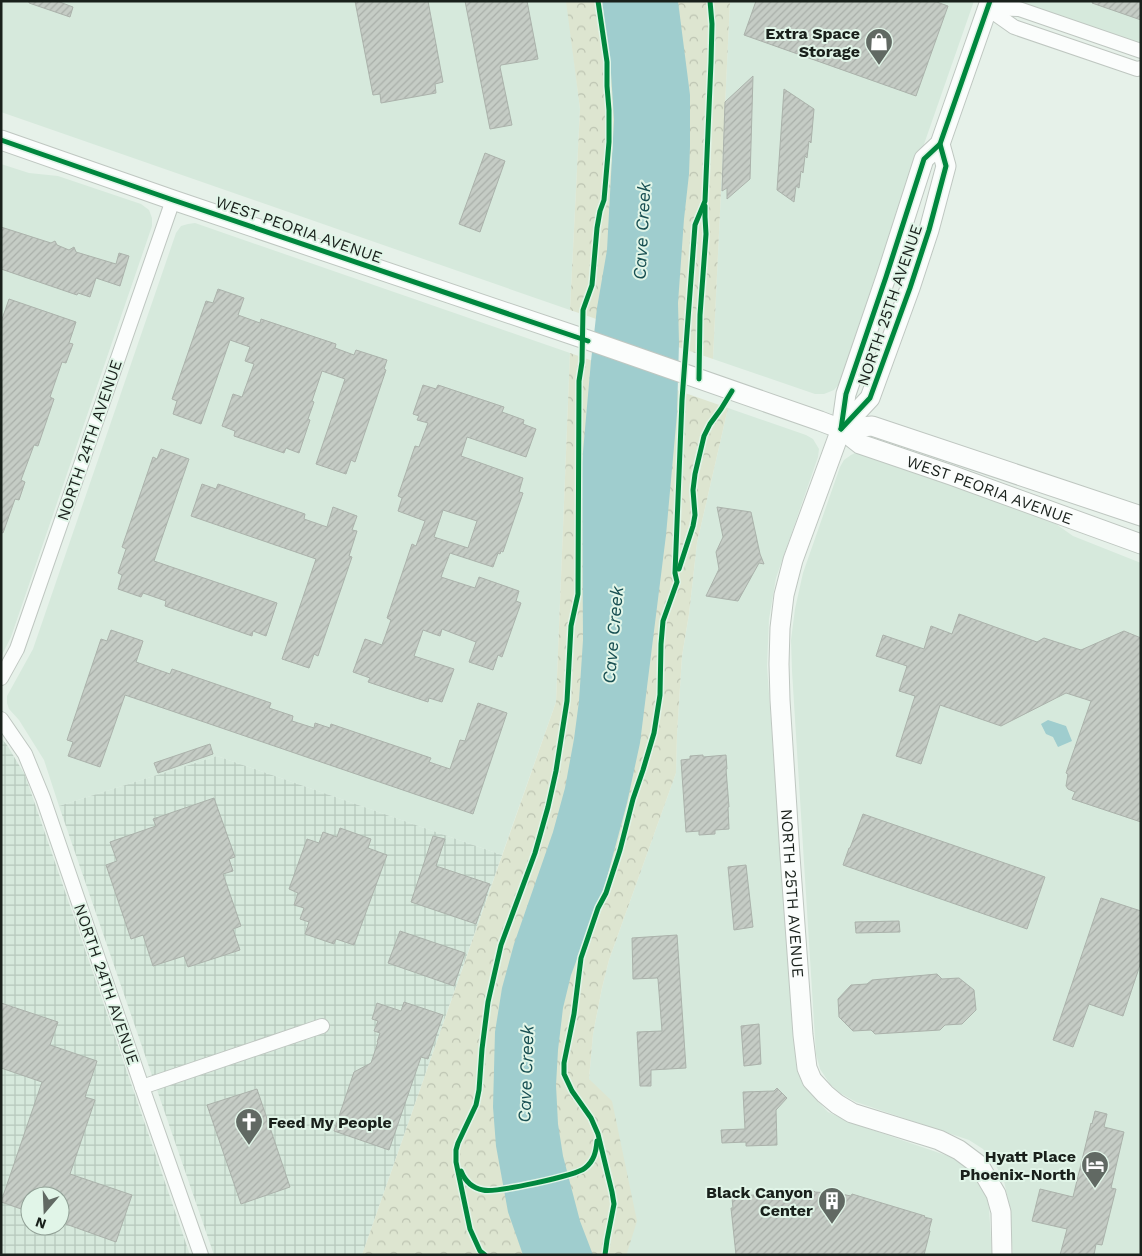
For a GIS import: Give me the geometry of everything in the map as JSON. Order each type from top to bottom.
[{"type":"street","points":[[988,4],[1019,8],[1141,51]]},
{"type":"street","points":[[988,4],[1014,27],[1136,69],[1141,68]]},
{"type":"street","name":"NORTH 25TH AVENUE","points":[[988,4],[940,144],[924,159],[846,394],[841,429],[793,560],[784,595],[780,628],[779,673],[790,856],[807,1068],[812,1080],[825,1094],[852,1113],[939,1140],[959,1150],[979,1164],[996,1194],[1001,1212],[1002,1255]]},
{"type":"street","name":"WEST PEORIA AVENUE","points":[[1,140],[841,429],[860,444],[1141,544]]},
{"type":"street","name":"NORTH 25TH AVENUE","points":[[841,429],[870,398],[910,288],[929,230],[946,166],[940,144]]},
{"type":"street","name":"NORTH 24TH AVENUE","points":[[1,678],[17,649],[173,200]]},
{"type":"street","name":"WEST PEORIA AVENUE","points":[[841,429],[872,426],[1141,516]]},
{"type":"street","name":"NORTH 24TH AVENUE","points":[[1,719],[25,754],[43,798],[201,1255]]},
{"type":"street","points":[[142,1087],[322,1026]]},
{"type":"shaded area","points":[[1,1],[567,1],[580,109],[570,310],[1,112]]},
{"type":"shaded area","points":[[730,1],[974,1],[841,382],[834,390],[824,394],[815,394],[713,359]]},
{"type":"shaded area","points":[[1141,1],[1141,45],[1018,2]]},
{"type":"shaded area","points":[[1,164],[29,173],[58,176],[141,204],[149,210],[152,226],[11,637],[1,657]]},
{"type":"shaded area","points":[[195,223],[570,353],[556,702],[502,855],[217,756],[59,806],[44,760],[19,720],[9,709],[7,696],[33,649],[176,233],[181,226]]},
{"type":"shaded area","points":[[728,408],[806,435],[813,439],[819,449],[818,457],[776,578],[769,619],[767,666],[794,1042],[798,1067],[809,1092],[828,1112],[852,1123],[951,1157],[972,1171],[985,1190],[989,1208],[992,1255],[627,1255],[589,1079],[593,1034],[609,960],[676,773],[682,656],[697,543]]},
{"type":"shaded area","points":[[855,453],[862,453],[954,485],[1056,524],[1073,536],[1141,563],[1141,1255],[1013,1255],[1009,1204],[1004,1181],[994,1162],[983,1149],[969,1140],[856,1102],[840,1093],[830,1084],[820,1069],[816,1054],[791,640],[795,609],[803,573],[840,467],[844,460]]},
{"type":"shaded area","points":[[1,738],[25,775],[190,1255],[1,1255]]},
{"type":"shaded area","points":[[217,756],[502,855],[362,1255],[214,1255],[59,806]]},
{"type":"green space","points":[[566,1],[730,1],[713,359],[570,310],[580,109]]},
{"type":"green space","points":[[570,353],[728,408],[697,543],[682,656],[676,773],[609,960],[593,1034],[589,1079],[612,1101],[637,1221],[627,1255],[362,1255],[556,702]]},
{"type":"water","name":"Cave Creek","points":[[602,1],[678,1],[690,95],[690,146],[678,303],[677,414],[666,535],[640,743],[627,803],[605,885],[571,975],[563,1008],[558,1050],[556,1085],[558,1124],[563,1156],[580,1221],[593,1255],[523,1255],[508,1212],[496,1146],[493,1107],[495,1032],[502,988],[514,944],[553,832],[565,788],[579,701],[583,640],[582,463],[597,308],[607,250],[614,120],[611,73]]},
{"type":"water","points":[[1048,720],[1066,726],[1072,741],[1058,747],[1053,737],[1046,734],[1041,724]]},
{"type":"building","points":[[29,1],[57,1],[73,7],[70,17],[29,3]]},
{"type":"building","points":[[355,1],[428,1],[443,82],[435,84],[436,93],[381,103],[380,94],[373,95]]},
{"type":"building","points":[[465,1],[527,1],[538,59],[501,65],[500,67],[512,125],[490,129]]},
{"type":"building","name":"Extra Space Storage","points":[[756,1],[934,1],[948,6],[916,96],[744,35]]},
{"type":"building","points":[[1093,1],[1141,1],[1141,20],[1092,3]]},
{"type":"building","points":[[753,76],[750,179],[727,199],[727,188],[722,191],[725,102]]},
{"type":"building","points":[[784,89],[814,109],[811,143],[809,141],[807,158],[805,156],[803,173],[801,171],[799,188],[796,186],[794,202],[777,190]]},
{"type":"building","points":[[485,153],[505,161],[480,232],[459,224]]},
{"type":"building","points":[[1,227],[51,243],[55,241],[57,245],[69,250],[74,247],[76,252],[116,264],[119,253],[129,256],[120,286],[96,278],[90,297],[78,293],[77,295],[1,269]]},
{"type":"building","points":[[218,289],[244,298],[238,315],[260,323],[261,319],[336,344],[335,348],[354,355],[356,350],[387,360],[384,369],[386,370],[355,462],[351,460],[346,474],[316,464],[345,379],[322,371],[312,401],[314,402],[308,419],[310,420],[299,453],[286,448],[284,453],[234,436],[235,431],[222,426],[233,394],[242,397],[254,364],[245,361],[250,347],[230,340],[201,424],[173,414],[177,401],[172,399],[206,301],[213,303]]},
{"type":"building","points":[[9,299],[76,322],[69,343],[73,344],[66,363],[62,362],[50,397],[54,399],[38,446],[34,445],[21,480],[25,482],[19,500],[15,499],[3,533],[1,532],[1,322]]},
{"type":"building","points":[[423,385],[436,389],[438,385],[504,407],[502,412],[524,420],[523,424],[536,429],[526,457],[467,437],[461,456],[523,478],[519,492],[523,493],[503,552],[498,553],[493,567],[450,553],[441,577],[475,588],[479,577],[519,591],[516,601],[521,603],[502,657],[498,655],[493,670],[469,662],[476,642],[442,629],[440,636],[423,630],[414,656],[454,669],[442,702],[429,698],[428,702],[368,682],[370,678],[353,672],[365,639],[382,645],[391,620],[387,618],[412,544],[416,546],[425,521],[398,511],[402,498],[398,496],[415,446],[419,447],[428,423],[417,420],[419,416],[413,414]],"holes":[[[443,510],[477,521],[468,548],[434,537]]]},
{"type":"building","points":[[161,449],[189,459],[154,561],[277,603],[266,636],[253,631],[252,636],[165,606],[166,601],[143,593],[141,597],[118,589],[122,575],[118,573],[126,549],[122,547],[153,457],[157,459]]},
{"type":"building","points":[[202,484],[216,489],[218,484],[305,514],[304,519],[327,527],[333,507],[357,516],[352,530],[357,531],[349,556],[352,557],[318,656],[314,654],[309,668],[282,659],[316,559],[191,516]]},
{"type":"building","points":[[717,507],[751,512],[764,564],[759,563],[738,601],[706,596],[719,569],[716,552],[723,537]]},
{"type":"building","points":[[959,614],[1037,642],[1044,638],[1081,650],[1124,631],[1141,638],[1141,822],[1072,799],[1075,792],[1066,786],[1068,774],[1066,773],[1091,701],[1066,693],[1001,726],[940,705],[921,764],[896,756],[915,696],[899,691],[907,666],[876,656],[883,635],[924,649],[931,626],[952,634]]},
{"type":"building","points":[[111,630],[143,641],[136,662],[170,674],[172,669],[271,703],[269,708],[293,716],[292,721],[314,728],[315,723],[330,728],[331,724],[431,758],[429,762],[450,769],[460,740],[465,741],[478,703],[507,713],[473,814],[125,695],[100,767],[68,756],[73,742],[67,740],[101,639],[107,641]]},
{"type":"building","points":[[210,744],[213,754],[158,773],[154,763]]},
{"type":"building","points":[[703,755],[703,757],[726,755],[729,829],[715,830],[715,834],[699,835],[699,831],[686,832],[681,760],[690,759],[690,756]]},
{"type":"building","points":[[214,798],[235,857],[229,859],[233,871],[223,874],[241,926],[233,929],[240,950],[188,967],[184,956],[153,966],[143,935],[131,939],[106,865],[117,861],[110,842],[156,826],[153,819]]},
{"type":"building","points":[[863,814],[1045,877],[1027,929],[843,865]]},
{"type":"building","points":[[340,828],[371,839],[368,848],[387,855],[354,945],[336,939],[334,944],[305,934],[309,922],[300,919],[304,908],[294,905],[298,893],[289,889],[307,839],[319,843],[323,832],[337,837]]},
{"type":"building","points":[[433,836],[445,839],[436,866],[490,884],[476,924],[411,902]]},
{"type":"building","points":[[746,865],[753,927],[734,930],[728,867]]},
{"type":"building","points":[[1101,898],[1141,911],[1141,962],[1123,1016],[1089,1004],[1073,1047],[1053,1040]]},
{"type":"building","points":[[899,921],[900,932],[856,933],[855,922]]},
{"type":"building","points":[[400,931],[465,953],[454,986],[388,963]]},
{"type":"building","points":[[677,935],[686,1068],[651,1070],[651,1086],[640,1086],[637,1032],[662,1031],[658,979],[633,979],[632,938]]},
{"type":"building","points":[[937,974],[942,979],[959,978],[974,990],[976,1010],[962,1024],[945,1025],[940,1030],[875,1034],[871,1030],[853,1031],[839,1017],[838,999],[851,985],[867,984],[872,980]]},
{"type":"building","points":[[404,1002],[443,1015],[428,1059],[421,1057],[389,1150],[334,1131],[354,1072],[371,1063],[380,1033],[374,1031],[378,1021],[372,1019],[377,1003],[401,1011]]},
{"type":"building","points":[[1,1003],[58,1022],[50,1045],[97,1061],[85,1097],[95,1100],[70,1174],[132,1195],[116,1242],[70,1226],[70,1186],[20,1186],[20,1209],[1,1202],[42,1082],[1,1068]]},
{"type":"building","points":[[759,1024],[761,1064],[744,1066],[741,1026]]},
{"type":"building","points":[[777,1088],[787,1098],[776,1110],[777,1145],[746,1146],[746,1142],[722,1143],[721,1130],[745,1129],[743,1092],[774,1091]]},
{"type":"building","name":"Feed My People","points":[[257,1089],[290,1187],[241,1204],[207,1105]]},
{"type":"building","name":"Hyatt Place Phoenix-North","points":[[1095,1111],[1107,1114],[1104,1127],[1124,1132],[1111,1188],[1116,1189],[1102,1245],[1096,1244],[1094,1255],[1060,1255],[1067,1229],[1032,1221],[1040,1189],[1073,1197]]},
{"type":"building","name":"Black Canyon Center","points":[[814,1191],[851,1196],[852,1194],[932,1219],[924,1255],[736,1255],[731,1208],[733,1208],[732,1198]]},
{"type":"cycle path","points":[[485,1255],[480,1251],[470,1229],[456,1162],[456,1150],[476,1105],[488,1002],[501,945],[535,853],[548,807],[556,771],[567,701],[571,626],[578,594],[579,381],[582,362],[583,310],[592,285],[597,228],[604,200],[609,142],[607,62],[598,1]]},
{"type":"cycle path","points":[[605,1255],[614,1204],[612,1192],[598,1134],[591,1118],[572,1091],[564,1074],[564,1063],[574,1014],[581,958],[620,850],[633,799],[654,733],[660,695],[663,621],[677,582],[675,573],[682,400],[695,225],[705,201],[712,24],[710,1]]},
{"type":"cycle path","points":[[841,429],[846,394],[924,159],[940,144],[990,1]]},
{"type":"cycle path","points":[[1,140],[588,341]]},
{"type":"cycle path","points":[[841,429],[870,398],[910,288],[929,230],[946,166],[940,144]]},
{"type":"cycle path","points":[[699,379],[700,315],[706,234],[705,206]]},
{"type":"cycle path","points":[[679,569],[693,526],[695,515],[693,490],[704,436],[732,391]]},
{"type":"cycle path","points":[[461,1171],[469,1184],[483,1190],[503,1189],[535,1183],[567,1175],[585,1168],[594,1156],[597,1141]]},
{"type":"place","name":"Extra Space Storage","points":[[879,66]]},
{"type":"place","name":"Feed My People","points":[[249,1146]]},
{"type":"place","name":"Hyatt Place Phoenix-North","points":[[1095,1189]]},
{"type":"place","name":"Black Canyon Center","points":[[832,1225]]}]
